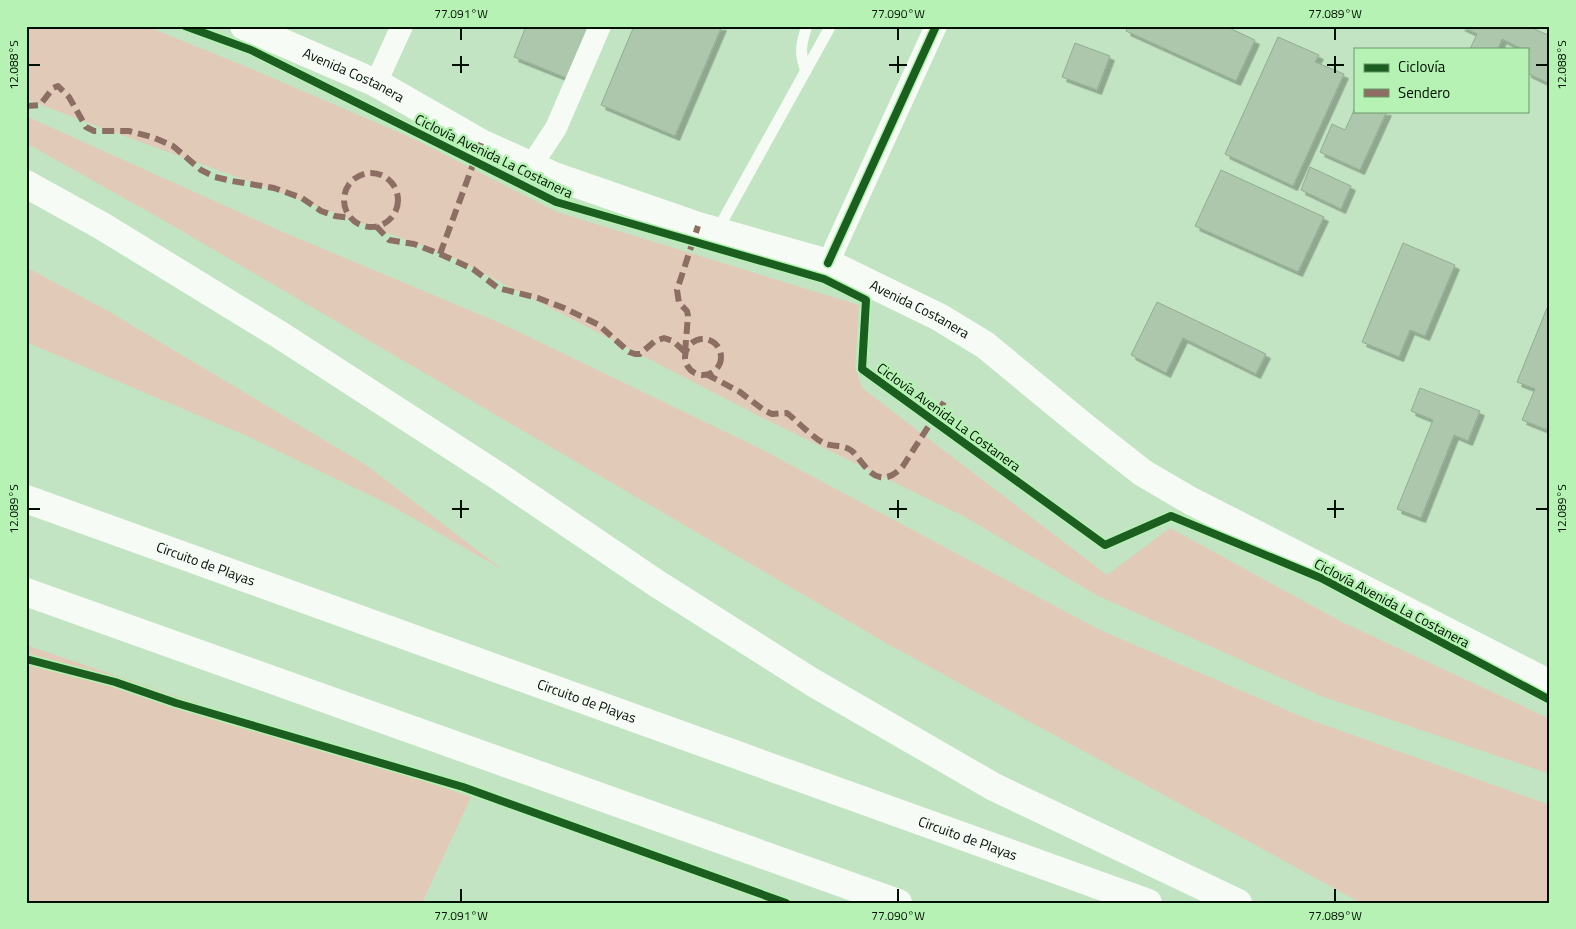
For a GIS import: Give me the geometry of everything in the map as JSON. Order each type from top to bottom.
[{"type":"main road","name":"Avenida Costanera","points":[[244,26],[376,83],[481,143],[554,176],[698,226],[828,263],[939,317],[984,345],[1143,473],[1183,496],[1550,684]]},
{"type":"main road","points":[[26,184],[102,226],[280,335],[498,476],[656,583],[812,682],[994,787],[1238,903]]},
{"type":"main road","name":"Circuito de Playas","points":[[26,499],[1148,903]]},
{"type":"main road","points":[[26,592],[898,903]]},
{"type":"street","points":[[376,83],[402,26]]},
{"type":"street","points":[[531,166],[556,128],[600,26]]},
{"type":"street","points":[[828,263],[936,26]]},
{"type":"lane","points":[[806,71],[802,62],[801,42],[807,26]]},
{"type":"lane","points":[[717,231],[830,27]]},
{"type":"shaded area","points":[[26,26],[146,26],[412,138],[557,212],[859,305],[855,368],[862,388],[1107,575],[1170,528],[1342,622],[1550,719],[1550,774],[1321,696],[1096,595],[967,518],[759,416],[452,257],[26,99]]},
{"type":"shaded area","points":[[26,116],[283,232],[500,323],[761,449],[1100,630],[1305,718],[1550,805],[1550,903],[1361,903],[884,642],[168,223],[26,143]]},
{"type":"shaded area","points":[[26,267],[108,311],[366,465],[503,570],[388,504],[249,437],[26,342]]},
{"type":"shaded area","points":[[26,645],[471,797],[422,903],[26,903]]},
{"type":"building","points":[[526,26],[597,26],[574,81],[514,57]]},
{"type":"building","points":[[634,26],[722,26],[675,136],[601,105]]},
{"type":"building","points":[[1128,26],[1225,26],[1255,40],[1236,81],[1126,31]]},
{"type":"building","points":[[1460,26],[1528,26],[1550,36],[1550,84],[1528,73],[1528,48],[1520,48],[1502,39],[1498,48],[1470,48],[1477,34]]},
{"type":"building","points":[[1278,37],[1319,55],[1315,62],[1344,74],[1293,186],[1225,154]]},
{"type":"building","points":[[1075,43],[1110,56],[1097,90],[1062,77]]},
{"type":"building","points":[[1354,110],[1354,112],[1387,112],[1360,170],[1320,152],[1332,124],[1345,130]]},
{"type":"building","points":[[1310,167],[1351,186],[1341,209],[1301,190]]},
{"type":"building","points":[[1221,170],[1324,217],[1298,272],[1195,226]]},
{"type":"building","points":[[1403,243],[1455,265],[1425,336],[1410,330],[1399,357],[1362,342]]},
{"type":"building","points":[[1157,302],[1266,354],[1256,374],[1183,338],[1166,373],[1131,355]]},
{"type":"building","points":[[1547,308],[1550,309],[1550,431],[1522,420],[1535,389],[1517,382]]},
{"type":"building","points":[[1420,388],[1480,411],[1468,441],[1454,435],[1421,518],[1397,509],[1433,420],[1411,411]]},
{"type":"marked path","points":[[26,106],[40,105],[53,88],[58,86],[69,97],[86,127],[94,131],[129,131],[152,137],[173,146],[201,170],[215,177],[274,188],[302,198],[321,211],[335,216],[351,218]]},
{"type":"marked path","points":[[376,226],[389,240],[414,244],[440,254],[481,143]]},
{"type":"marked path","points":[[366,173],[376,173],[386,177],[394,185],[398,200],[394,215],[386,223],[376,227],[366,227],[356,223],[348,215],[344,205],[344,195],[348,185],[356,177],[366,173]]},
{"type":"marked path","points":[[685,352],[688,316],[687,311],[679,303],[677,290],[698,226]]},
{"type":"marked path","points":[[440,254],[473,269],[498,288],[538,298],[599,325],[629,352],[640,354],[655,341],[664,338],[673,341],[685,352]]},
{"type":"marked path","points":[[703,339],[710,340],[716,344],[720,350],[721,357],[720,364],[716,370],[710,374],[703,375],[696,374],[690,370],[686,364],[685,357],[686,350],[690,344],[696,340],[703,339]]},
{"type":"marked path","points":[[706,374],[740,392],[765,411],[772,414],[787,413],[822,442],[849,449],[868,470],[880,477],[893,475],[903,466],[944,402]]},
{"type":"cycle path","name":"Ciclovía Avenida La Costanera","points":[[185,26],[251,50],[556,202],[824,279],[866,300],[862,369],[1105,545],[1171,516],[1321,578],[1550,700]]},
{"type":"cycle path","points":[[828,263],[936,26]]},
{"type":"cycle path","points":[[26,659],[115,682],[176,703],[463,787],[786,903]]}]
